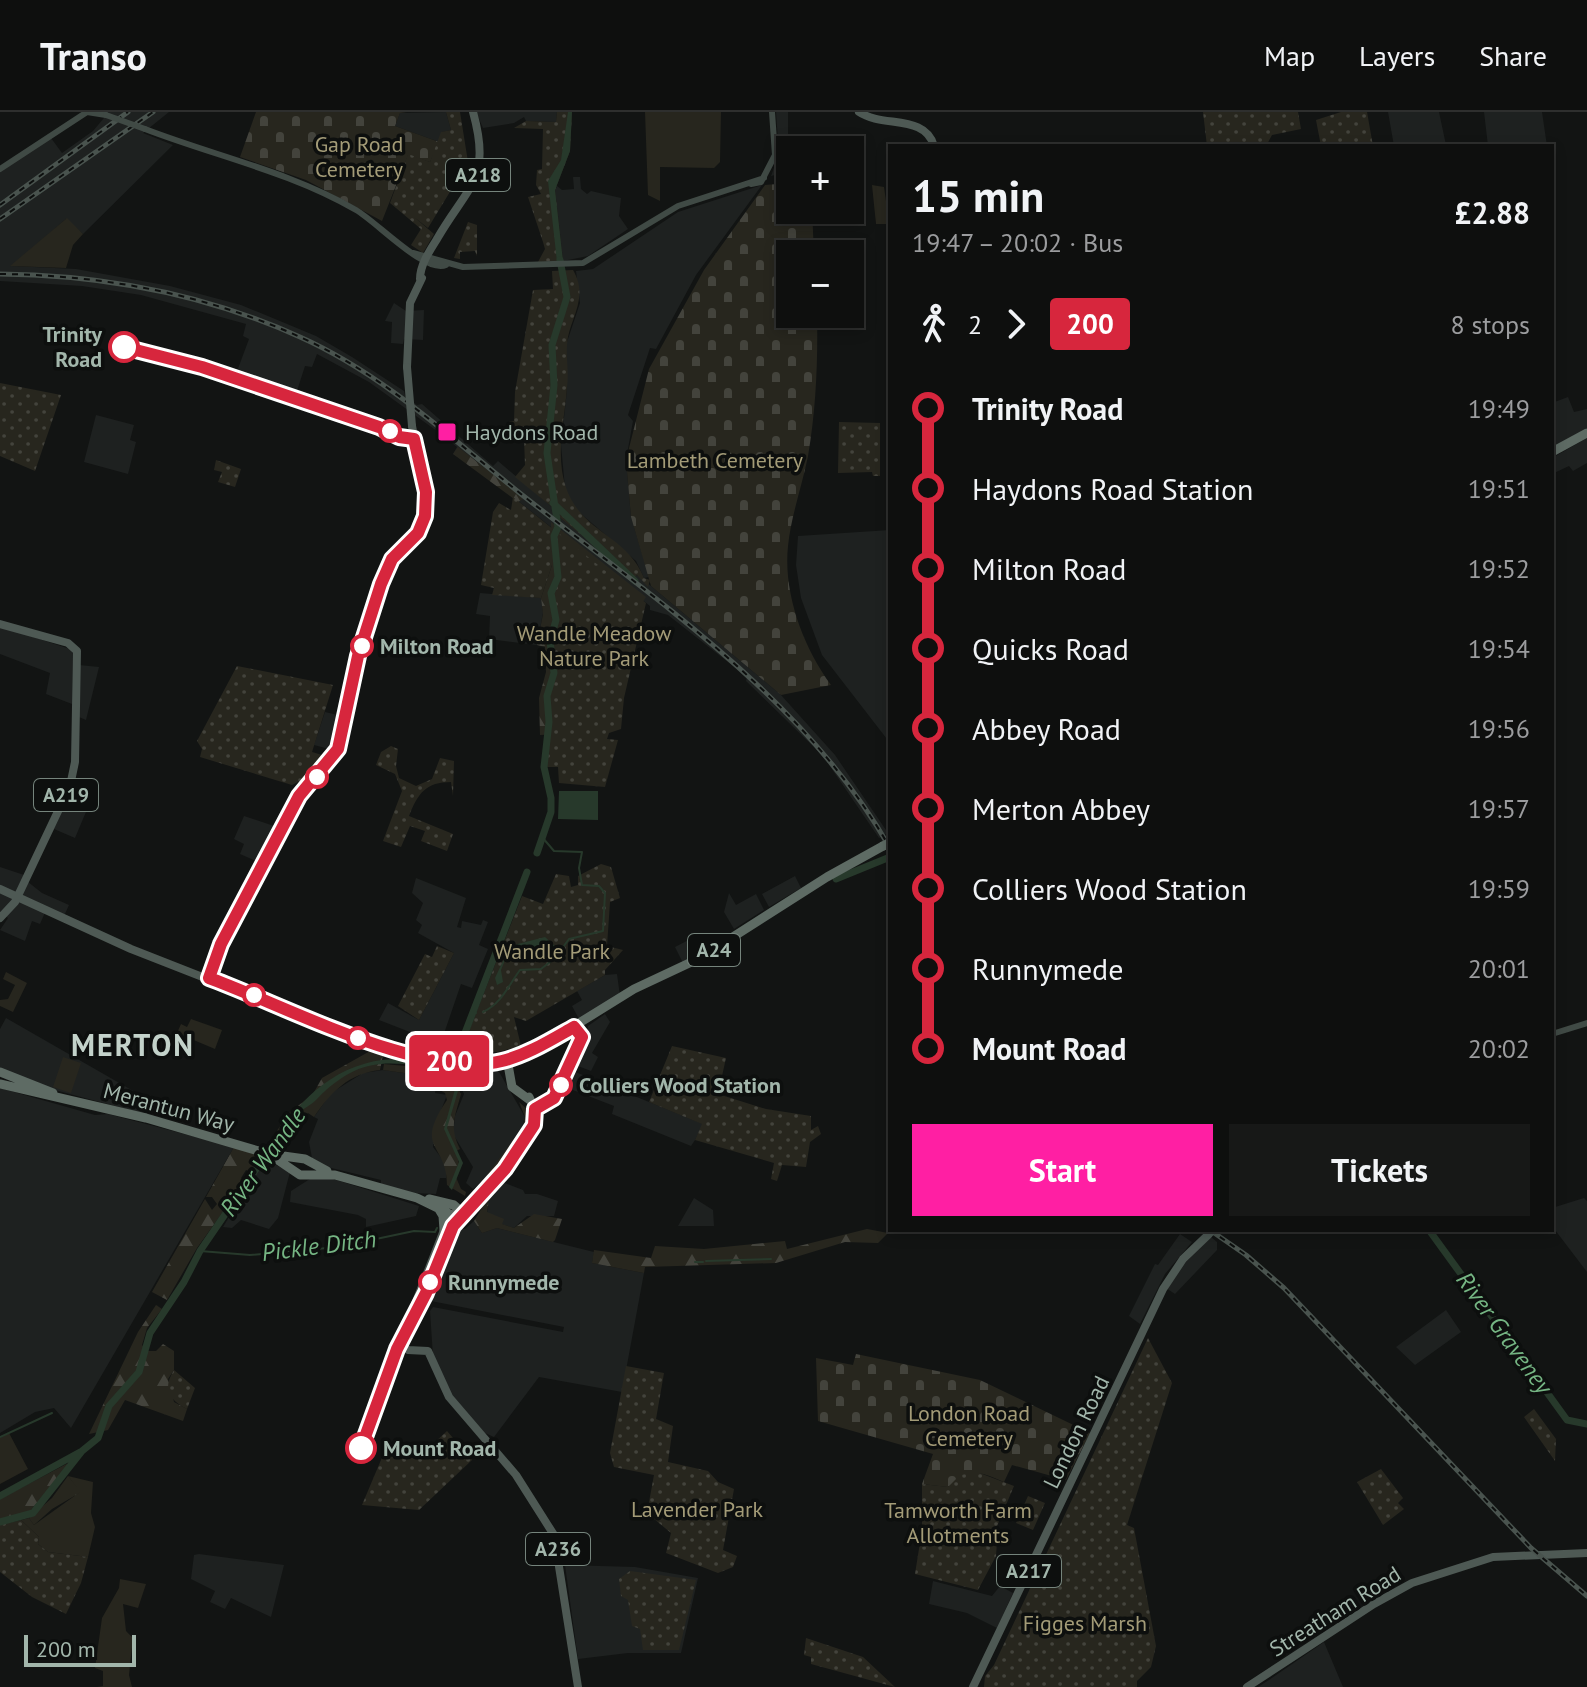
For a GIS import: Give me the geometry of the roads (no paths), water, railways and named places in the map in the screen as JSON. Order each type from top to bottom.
[{"type":"highway","points":[[1554,451],[1587,433]]},
{"type":"highway","name":"A24","points":[[502,1061],[550,1041],[633,992],[704,956],[820,881],[886,844]]},
{"type":"highway","points":[[309,1168],[305,1159],[295,1163],[298,1175],[309,1168],[436,1203],[458,1213],[499,1178],[532,1129],[533,1105],[512,1087],[502,1061]]},
{"type":"highway","name":"Merantun Way","points":[[0,1072],[60,1096]]},
{"type":"highway","name":"Merantun Way","points":[[0,1084],[60,1096],[295,1163]]},
{"type":"highway","points":[[436,1203],[443,1216],[444,1230]]},
{"type":"main road","points":[[0,169],[87,112],[106,115],[322,192],[368,217],[413,253],[428,261],[489,268],[556,266],[590,261],[678,206],[764,178],[775,155],[772,112]]},
{"type":"main road","name":"A218","points":[[209,978],[221,944],[299,796],[338,749],[358,656],[381,584],[392,559],[424,521],[426,497],[408,367],[410,303],[436,241],[450,215],[475,182],[481,167],[481,147],[473,112]]},
{"type":"main road","points":[[859,112],[876,120],[920,126],[928,132],[933,144]]},
{"type":"main road","name":"A219","points":[[0,624],[76,649],[73,771],[60,810],[18,897],[11,909],[0,918]]},
{"type":"main road","points":[[0,889],[131,949],[396,1053],[454,1062],[502,1061]]},
{"type":"main road","points":[[11,909],[25,906],[40,908]]},
{"type":"main road","points":[[1554,1033],[1587,1023]]},
{"type":"main road","points":[[414,1349],[399,1345],[444,1230],[458,1213]]},
{"type":"main road","points":[[417,1305],[426,1293],[458,1213]]},
{"type":"main road","name":"London Road","points":[[973,1687],[1169,1279],[1210,1232]]},
{"type":"main road","name":"A236","points":[[406,1330],[406,1342],[414,1349],[428,1351],[444,1390],[516,1475],[554,1535],[578,1687]]},
{"type":"main road","name":"Streatham Road","points":[[1247,1687],[1374,1604],[1412,1583],[1493,1557],[1587,1553]]},
{"type":"waterway","name":"River Wandle","points":[[537,853],[551,812],[544,767],[549,722],[547,696],[554,673],[550,641],[556,620],[551,593],[558,577],[554,536],[558,527],[547,453],[554,385],[552,345],[567,297],[560,260]]},
{"type":"waterway","name":"River Graveney","points":[[553,503],[635,581]]},
{"type":"waterway","points":[[483,1012],[500,999],[520,970],[541,969],[555,958],[569,939],[603,931],[605,893],[599,886],[582,885],[579,868],[582,852],[554,851],[542,837]]},
{"type":"waterway","name":"River Graveney","points":[[836,879],[888,858]]},
{"type":"waterway","name":"River Wandle","points":[[453,1064],[527,872]]},
{"type":"waterway","name":"River Wandle","points":[[472,1014],[476,1013]]},
{"type":"waterway","name":"River Wandle","points":[[0,1496],[82,1451],[98,1438],[109,1406],[139,1372],[150,1333],[184,1282],[200,1251],[278,1137]]},
{"type":"waterway","name":"Pickle Ditch","points":[[200,1251],[250,1255],[338,1247],[414,1231],[435,1232],[437,1228]]},
{"type":"waterway","name":"River Graveney","points":[[1430,1232],[1567,1420],[1587,1424]]},
{"type":"waterway","points":[[706,1261],[771,1259]]},
{"type":"waterway","points":[[695,1262],[703,1262]]},
{"type":"waterway","points":[[0,1437],[52,1413]]},
{"type":"waterway","name":"River Wandle","points":[[0,1522],[33,1513],[82,1451]]},
{"type":"railway","points":[[0,205],[128,112]]},
{"type":"railway","points":[[0,219],[153,112]]},
{"type":"railway","points":[[0,274],[77,278],[191,298],[300,337],[360,369],[415,408],[724,654],[815,744],[855,794],[888,845]]},
{"type":"railway","points":[[1213,1232],[1246,1255],[1284,1288],[1531,1548],[1587,1596]]},
{"type":"place","name":"Trinity Road","points":[[124,347]]},
{"type":"place","name":"Haydons Road","points":[[447,432]]},
{"type":"place","name":"Milton Road","points":[[362,646]]},
{"type":"place","name":"Colliers Wood Station","points":[[561,1085]]},
{"type":"place","name":"Runnymede","points":[[430,1282]]},
{"type":"place","name":"Mount Road","points":[[361,1448]]},
{"type":"district","name":"MERTON","points":[[133,1046]]},
{"type":"park label","name":"Gap Road Cemetery","points":[[359,156]]},
{"type":"park label","name":"Lambeth Cemetery","points":[[715,460]]},
{"type":"park label","name":"Wandle Meadow Nature Park","points":[[594,646]]},
{"type":"park label","name":"Wandle Park","points":[[552,951]]},
{"type":"park label","name":"London Road Cemetery","points":[[969,1426]]},
{"type":"park label","name":"Lavender Park","points":[[697,1509]]},
{"type":"park label","name":"Tamworth Farm Allotments","points":[[958,1522]]},
{"type":"park label","name":"Figges Marsh","points":[[1085,1623]]}]
